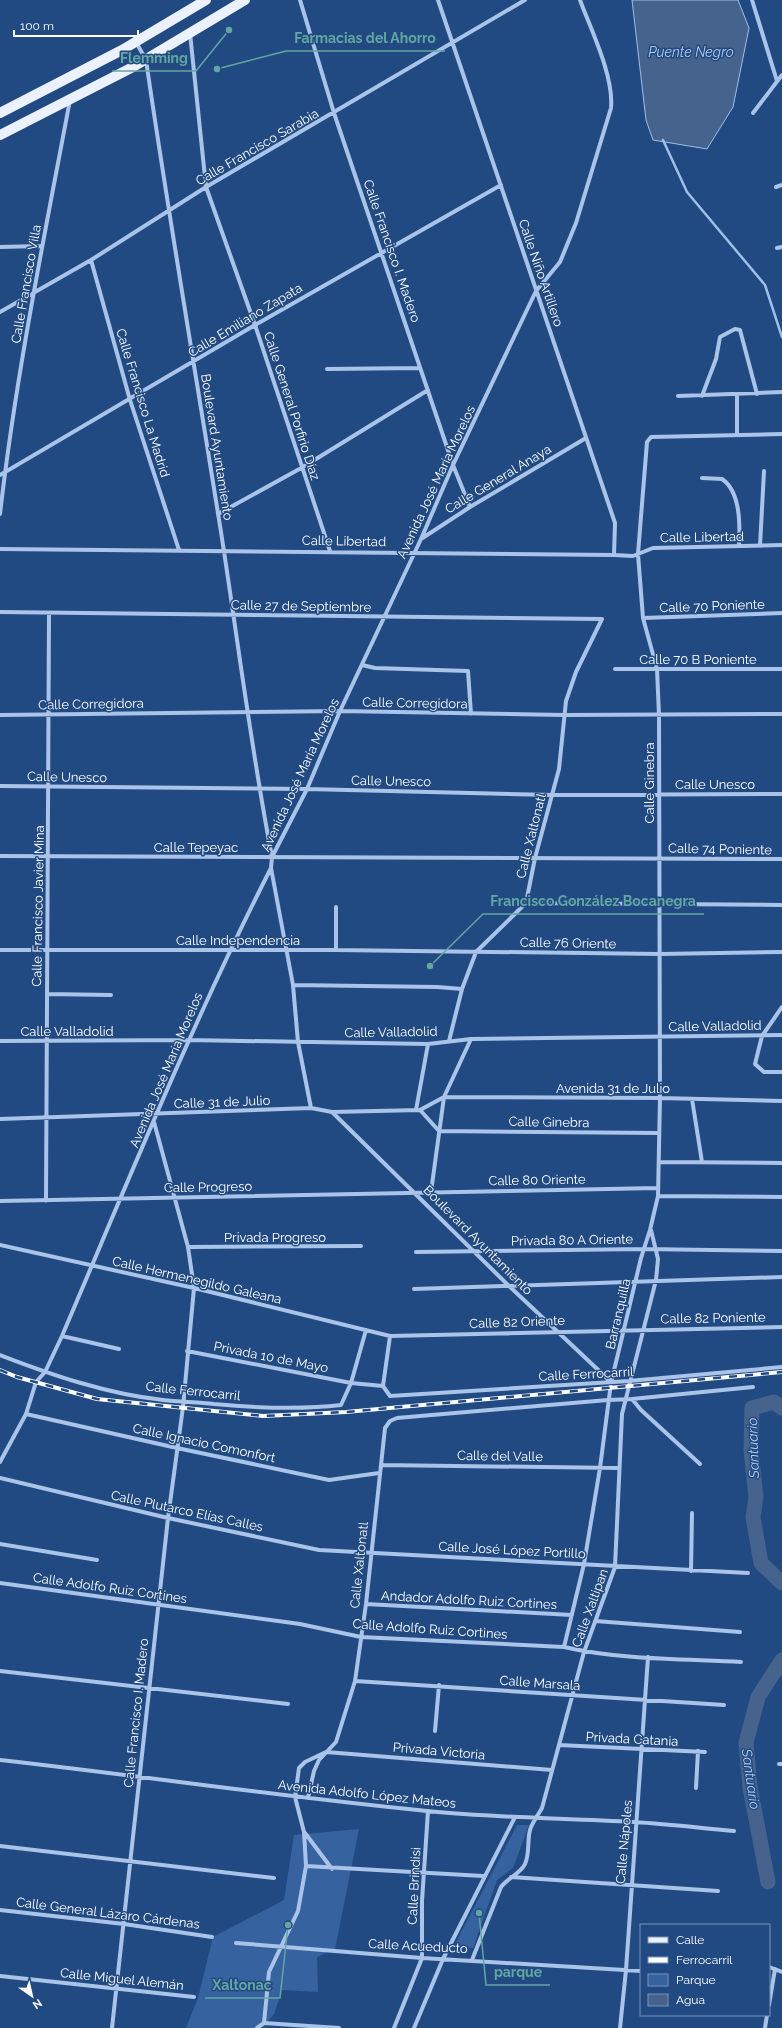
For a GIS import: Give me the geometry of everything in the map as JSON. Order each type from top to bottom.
[{"type":"main road","points":[[0,113],[136,42],[206,0]]},
{"type":"main road","points":[[0,135],[146,60],[245,0]]},
{"type":"street","name":"Calle Francisco I. Madero","points":[[300,0],[334,113],[453,465],[470,507]]},
{"type":"street","name":"Calle Niño Artillero","points":[[438,0],[615,523],[614,555]]},
{"type":"street","name":"Calle Francisco Sarabia","points":[[0,312],[91,260],[168,213],[206,187],[525,0]]},
{"type":"street","name":"Avenida José María Morelos","points":[[0,1462],[26,1414],[36,1382],[45,1372],[62,1336],[188,1040],[229,950],[270,868],[272,857],[308,789],[340,711],[421,539],[453,465],[536,291],[560,262],[576,223],[611,108],[612,96],[609,80],[580,0]]},
{"type":"street","points":[[752,0],[777,81]]},
{"type":"street","name":"Calle General Porfirio Díaz","points":[[190,33],[206,187],[255,325],[330,551]]},
{"type":"street","name":"Boulevard Ayuntamiento","points":[[136,42],[146,60],[168,213],[218,514],[259,789],[272,857]]},
{"type":"street","points":[[753,113],[782,75]]},
{"type":"street","name":"Calle Francisco Villa","points":[[0,514],[5,472],[42,246],[70,100]]},
{"type":"street","name":"Calle Emiliano Zapata","points":[[0,475],[193,363],[255,325],[501,185]]},
{"type":"street","points":[[776,187],[782,185]]},
{"type":"street","points":[[0,247],[42,246]]},
{"type":"street","name":"Calle Francisco La Madrid","points":[[91,260],[130,400],[179,550]]},
{"type":"street","points":[[702,396],[716,359],[720,337],[735,329],[740,330],[757,394]]},
{"type":"street","points":[[327,369],[420,368]]},
{"type":"street","points":[[218,514],[303,467],[428,390]]},
{"type":"street","points":[[678,396],[782,392]]},
{"type":"street","points":[[737,394],[737,435],[782,434]]},
{"type":"street","name":"Calle Ginebra","points":[[643,1250],[650,1230],[658,1196],[660,1098],[658,669],[643,618],[638,554],[647,442],[651,437],[737,435]]},
{"type":"street","name":"Calle General Anaya","points":[[421,539],[470,507],[586,438]]},
{"type":"street","points":[[760,546],[764,471]]},
{"type":"street","points":[[702,478],[722,479],[734,494],[740,528],[738,546]]},
{"type":"street","name":"Calle Libertad","points":[[0,548],[415,552],[614,555],[629,557],[653,548],[782,545]]},
{"type":"street","name":"Calle 27 de Septiembre","points":[[0,612],[233,614],[383,618],[602,619]]},
{"type":"street","name":"Calle Francisco Javier Mina","points":[[46,1201],[49,613]]},
{"type":"street","name":"Calle 70 Poniente","points":[[643,618],[782,613]]},
{"type":"street","name":"Calle Xaltonatl","points":[[526,903],[535,858],[562,754],[564,715],[576,672],[602,619]]},
{"type":"street","points":[[362,665],[375,668],[468,671],[471,714]]},
{"type":"street","name":"Calle 70 B Poniente","points":[[615,669],[782,668]]},
{"type":"street","name":"Calle Corregidora","points":[[0,715],[340,711],[564,715],[782,714]]},
{"type":"street","name":"Calle Unesco","points":[[0,786],[308,789],[552,795],[782,794]]},
{"type":"street","name":"Calle Tepeyac","points":[[0,856],[535,858]]},
{"type":"street","name":"Calle 74 Poniente","points":[[535,858],[782,859]]},
{"type":"street","points":[[270,868],[293,985],[298,1042],[311,1108]]},
{"type":"street","points":[[449,1041],[462,989],[476,952],[526,903],[660,906],[782,906]]},
{"type":"street","points":[[336,907],[336,950]]},
{"type":"street","name":"Calle Independencia","points":[[0,950],[336,950],[476,952]]},
{"type":"street","name":"Calle 76 Oriente","points":[[476,952],[660,954],[782,952]]},
{"type":"street","points":[[293,985],[437,986],[462,989]]},
{"type":"street","points":[[47,994],[111,995]]},
{"type":"street","points":[[782,1007],[762,1036],[755,1064],[764,1072],[782,1072]]},
{"type":"street","name":"Calle Valladolid","points":[[0,1041],[188,1040],[428,1044],[471,1039],[782,1035]]},
{"type":"street","points":[[431,1192],[444,1097],[471,1039]]},
{"type":"street","points":[[428,1044],[418,1110],[439,1131]]},
{"type":"street","name":"Avenida 31 de Julio","points":[[444,1097],[660,1098],[782,1102]]},
{"type":"street","name":"Calle 31 de Julio","points":[[0,1118],[47,1118],[311,1108],[332,1112],[418,1110],[444,1097]]},
{"type":"street","points":[[692,1099],[702,1162]]},
{"type":"street","name":"Boulevard Ayuntamiento","points":[[332,1112],[509,1286],[611,1383]]},
{"type":"street","name":"Calle Francisco I. Madero","points":[[112,2028],[158,1605],[183,1401],[194,1288],[188,1247],[154,1122]]},
{"type":"street","name":"Calle Ginebra","points":[[439,1131],[659,1133]]},
{"type":"street","points":[[659,1162],[782,1163]]},
{"type":"street","name":"Calle 80 Oriente","points":[[416,1193],[657,1188]]},
{"type":"street","name":"Calle Progreso","points":[[0,1201],[416,1193]]},
{"type":"street","points":[[658,1196],[782,1197]]},
{"type":"street","name":"Calle Ginebra","points":[[625,1399],[656,1280],[658,1259],[650,1230]]},
{"type":"street","points":[[0,1250],[1,1245]]},
{"type":"street","name":"Calle Hermenegildo Galeana","points":[[1,1245],[91,1267],[194,1288],[390,1336]]},
{"type":"street","name":"Privada Progreso","points":[[188,1247],[361,1246]]},
{"type":"street","name":"Privada 80 A Oriente","points":[[416,1252],[643,1250],[782,1251]]},
{"type":"street","name":"Barranquilla","points":[[564,1647],[584,1564],[600,1468],[611,1383],[643,1250]]},
{"type":"street","points":[[414,1289],[656,1280],[782,1278]]},
{"type":"street","name":"Calle 82 Poniente","points":[[644,1329],[782,1327]]},
{"type":"street","name":"Calle 82 Oriente","points":[[390,1336],[644,1329]]},
{"type":"street","points":[[351,1382],[366,1330]]},
{"type":"street","points":[[62,1336],[119,1349]]},
{"type":"street","points":[[383,1386],[390,1336]]},
{"type":"street","name":"Privada 10 de Mayo","points":[[187,1351],[351,1382],[383,1386]]},
{"type":"street","name":"Calle Ferrocarril","points":[[0,1355],[45,1372],[106,1389],[163,1400],[250,1407],[307,1409],[341,1405],[351,1382]]},
{"type":"street","name":"Calle Ferrocarril","points":[[383,1386],[390,1396],[611,1383],[782,1367]]},
{"type":"street","points":[[608,1400],[753,1387]]},
{"type":"street","name":"Calle Xaltipan","points":[[472,1960],[496,1896],[501,1887],[510,1877],[519,1872],[525,1866],[530,1830],[542,1808],[584,1652],[615,1567],[618,1468],[625,1399]]},
{"type":"street","points":[[632,1399],[641,1410],[700,1464]]},
{"type":"street","name":"Calle Xaltonatl","points":[[308,1798],[314,1771],[326,1752],[336,1742],[355,1681],[366,1604],[385,1428],[390,1421],[397,1418],[608,1400]]},
{"type":"street","name":"Calle Ignacio Comonfort","points":[[26,1414],[329,1480],[379,1474]]},
{"type":"street","name":"Calle del Valle","points":[[381,1465],[618,1468]]},
{"type":"street","name":"Calle Plutarco Elías Calles","points":[[0,1478],[168,1518],[319,1550],[371,1553]]},
{"type":"street","points":[[691,1570],[692,1513]]},
{"type":"street","points":[[0,1544],[97,1560]]},
{"type":"street","name":"Calle José López Portillo","points":[[371,1553],[748,1573]]},
{"type":"street","name":"Calle Adolfo Ruiz Cortines","points":[[0,1583],[300,1624],[361,1636],[564,1647],[584,1652],[741,1662]]},
{"type":"street","name":"Andador Adolfo Ruiz Cortines","points":[[366,1604],[572,1615]]},
{"type":"street","points":[[595,1621],[740,1632]]},
{"type":"street","name":"Calle Nápoles","points":[[620,2028],[626,1970],[648,1657]]},
{"type":"street","points":[[0,1671],[288,1704]]},
{"type":"street","name":"Calle Marsala","points":[[355,1681],[440,1685],[572,1696],[724,1705]]},
{"type":"street","points":[[435,1731],[440,1685]]},
{"type":"street","name":"Privada Catania","points":[[559,1745],[704,1752]]},
{"type":"street","points":[[696,1788],[698,1751]]},
{"type":"street","points":[[262,2025],[269,1972],[298,1911],[306,1866],[304,1832],[295,1797],[299,1768],[305,1762],[326,1752]]},
{"type":"street","name":"Privada Victoria","points":[[326,1752],[552,1770]]},
{"type":"street","name":"Avenida Adolfo López Mateos","points":[[0,1760],[140,1776],[295,1797],[428,1811],[515,1818],[636,1822],[734,1830]]},
{"type":"street","name":"Calle Brindisi","points":[[394,2028],[422,1958],[424,1873],[428,1811]]},
{"type":"street","points":[[414,2028],[443,1959],[483,1876],[515,1818]]},
{"type":"street","points":[[304,1832],[332,1869]]},
{"type":"street","points":[[0,1846],[274,1878]]},
{"type":"street","points":[[306,1866],[332,1869],[483,1876]]},
{"type":"street","points":[[510,1877],[631,1887],[718,1892]]},
{"type":"street","name":"Calle General Lázaro Cárdenas","points":[[0,1910],[124,1924],[212,1937]]},
{"type":"street","name":"Calle Acueducto","points":[[236,1943],[422,1958],[640,1971]]},
{"type":"street","points":[[770,1967],[782,1972]]},
{"type":"street","points":[[770,1999],[775,1969]]},
{"type":"street","name":"Calle Miguel Alemán","points":[[0,1976],[194,1997]]},
{"type":"street","points":[[765,2028],[767,2016]]},
{"type":"street","points":[[257,2028],[262,2025],[339,2028]]},
{"type":"green space","points":[[517,1825],[529,1825],[513,1868],[497,1880],[473,1948],[454,1946]]},
{"type":"green space","points":[[359,1829],[335,1949],[317,1957],[318,1992],[282,1990],[274,2014],[262,2028],[186,2028],[198,1998],[213,1937],[284,1900],[294,1835]]},
{"type":"water","name":"Puente Negro","points":[[632,0],[738,0],[749,28],[733,107],[707,149],[653,140],[646,120]]},
{"type":"waterway","points":[[663,140],[687,192],[765,285],[782,337]]},
{"type":"waterway","name":"Santuario","points":[[782,1408],[774,1402],[752,1408],[751,1450],[756,1497],[753,1517],[761,1563],[782,1583]]},
{"type":"waterway","name":"Santuario","points":[[768,1882],[750,1787],[746,1743],[758,1697],[782,1660]]},
{"type":"railway","points":[[0,1370],[17,1377],[97,1399],[263,1416],[346,1412],[782,1372]]},
{"type":"place","name":"Flemming","points":[[229,30]]},
{"type":"place","name":"Farmacias del Ahorro","points":[[217,69]]},
{"type":"place","name":"Francisco González Bocanegra","points":[[430,966]]},
{"type":"place","name":"parque","points":[[479,1913]]},
{"type":"place","name":"Xaltonac","points":[[288,1925]]}]
